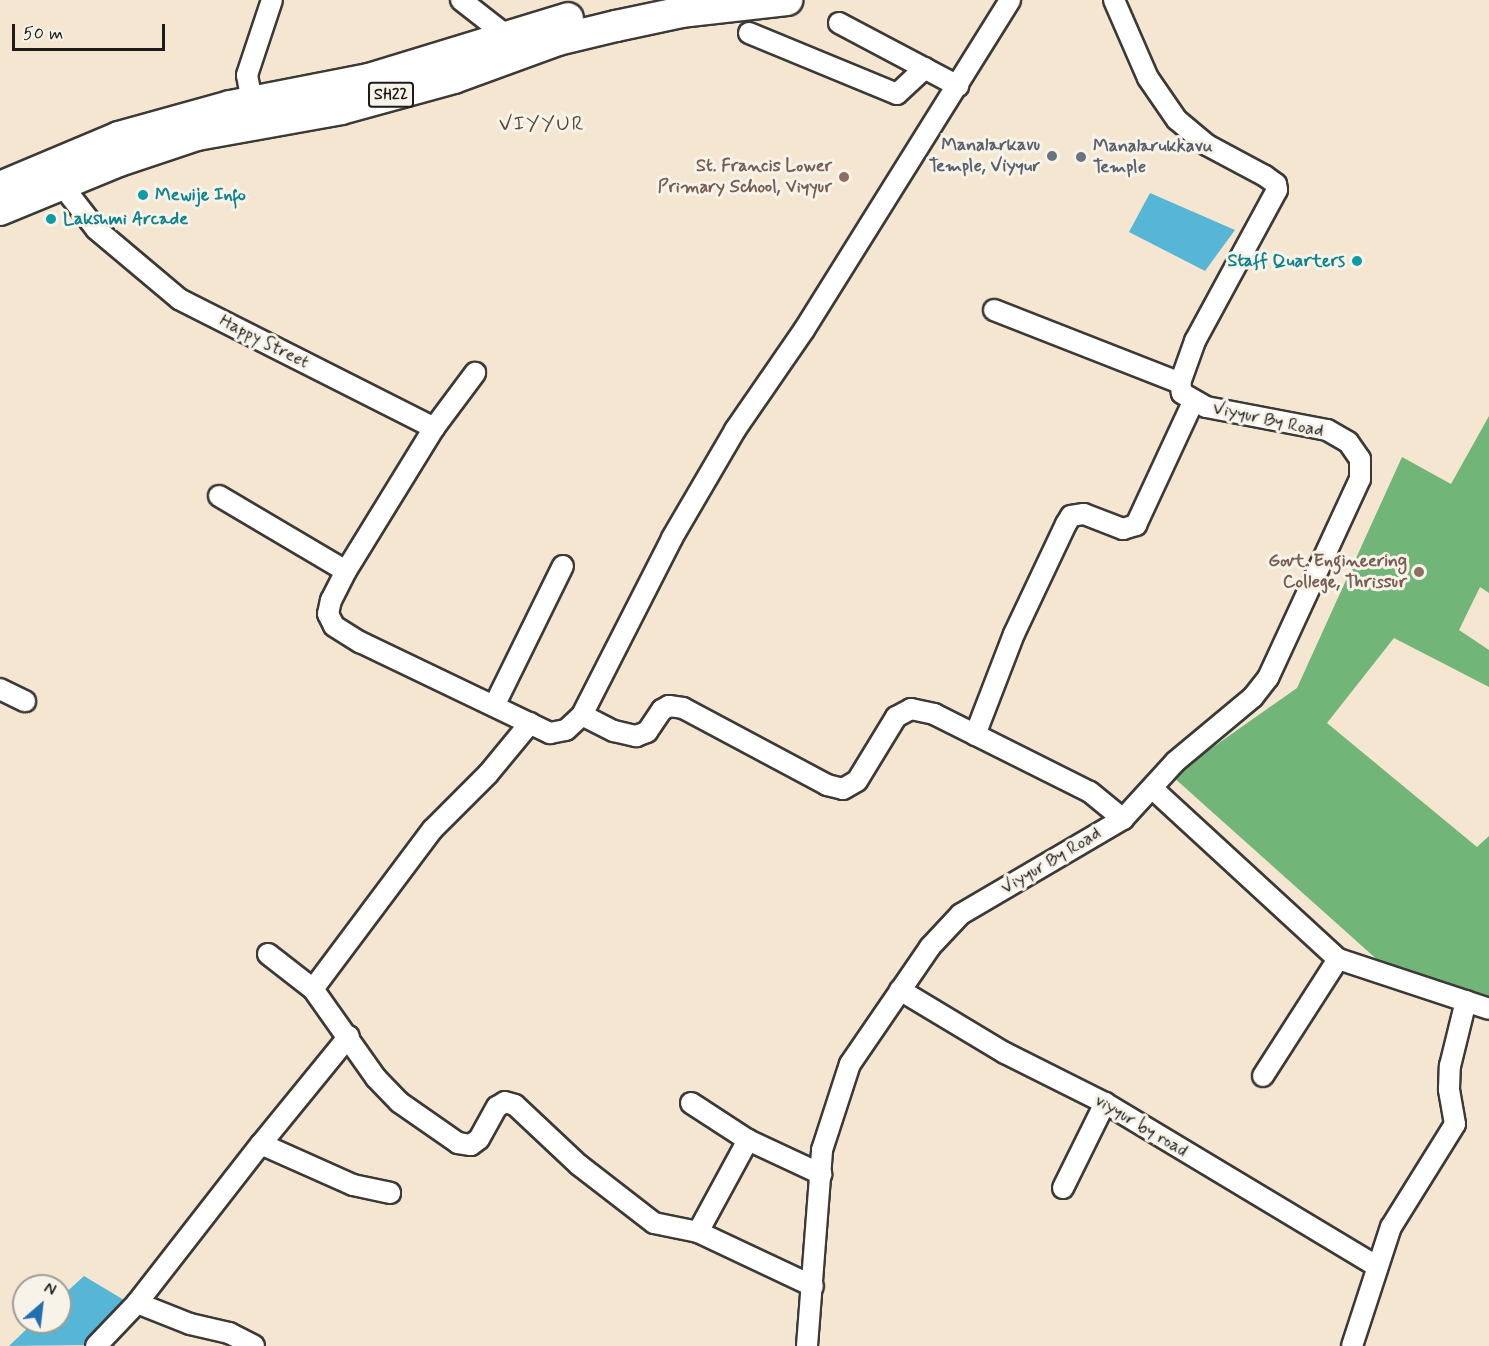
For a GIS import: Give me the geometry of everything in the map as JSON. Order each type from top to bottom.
[{"type":"main road","name":"SH22","points":[[0,210],[119,137],[252,100],[369,79],[507,36],[608,8],[653,0]]},
{"type":"main road","name":"SH22","points":[[0,187],[54,176],[197,135],[341,109],[453,78],[567,38],[674,14],[787,0]]},
{"type":"street","points":[[252,100],[247,75],[272,0]]},
{"type":"street","points":[[460,0],[507,36]]},
{"type":"street","points":[[475,373],[434,428],[346,572],[331,600],[328,614],[334,626],[360,642],[550,733],[566,730],[582,715],[672,538],[735,430],[804,330],[1010,0]]},
{"type":"street","points":[[994,310],[1180,383],[1195,341],[1228,273],[1256,233],[1277,190],[1276,184],[1265,176],[1207,145],[1177,120],[1148,78],[1114,0]]},
{"type":"street","points":[[839,23],[958,86]]},
{"type":"street","points":[[748,33],[873,87],[897,94],[925,68]]},
{"type":"street","name":"Happy Street","points":[[54,176],[96,229],[179,298],[434,428]]},
{"type":"street","name":"Viyyur By Road","points":[[807,1346],[822,1150],[850,1064],[930,947],[961,914],[1123,819],[1153,789],[1174,762],[1253,697],[1268,678],[1360,479],[1360,459],[1348,442],[1327,430],[1193,402],[1182,393],[1180,383]]},
{"type":"street","points":[[975,735],[1014,634],[1071,516],[1084,514],[1123,529],[1136,525],[1193,402]]},
{"type":"street","points":[[219,496],[346,572]]},
{"type":"street","points":[[494,706],[563,566]]},
{"type":"street","points":[[0,689],[25,701]]},
{"type":"street","points":[[582,715],[636,736],[647,732],[662,710],[669,706],[683,708],[827,785],[843,789],[857,781],[896,717],[911,709],[934,714],[1090,792],[1123,819]]},
{"type":"street","points":[[313,989],[432,830],[488,774],[530,723]]},
{"type":"street","points":[[1153,789],[1338,959],[1489,1009]]},
{"type":"street","points":[[268,954],[313,989],[349,1036],[376,1078],[399,1102],[458,1143],[471,1145],[479,1139],[497,1107],[505,1102],[515,1105],[579,1165],[654,1223],[698,1232],[813,1286]]},
{"type":"street","points":[[1263,1076],[1338,959]]},
{"type":"street","name":"viyyur by road","points":[[900,990],[1005,1053],[1105,1103],[1378,1267]]},
{"type":"street","points":[[1352,1346],[1391,1227],[1455,1124],[1449,1089],[1450,1066],[1467,1001]]},
{"type":"street","points":[[96,1346],[137,1303],[349,1036]]},
{"type":"street","points":[[691,1103],[748,1140],[821,1174]]},
{"type":"street","points":[[1063,1188],[1105,1103]]},
{"type":"street","points":[[698,1232],[748,1140]]},
{"type":"street","points":[[261,1144],[353,1185],[390,1193]]},
{"type":"street","points":[[137,1303],[190,1324],[229,1333],[254,1346]]},
{"type":"green space","points":[[1489,416],[1489,593],[1480,587],[1459,630],[1489,650],[1489,687],[1394,638],[1327,723],[1477,847],[1489,836],[1489,1003],[1381,963],[1172,776],[1297,688],[1402,457],[1451,484]]},
{"type":"water","points":[[1150,193],[1235,230],[1205,271],[1129,232]]},
{"type":"water","points":[[84,1276],[129,1303],[88,1345],[9,1346],[22,1334],[72,1334],[72,1287]]},
{"type":"place","name":"Manalarkavu Temple, Viyyur","points":[[1052,156]]},
{"type":"place","name":"Manalarukkavu Temple","points":[[1081,157]]},
{"type":"place","name":"St. Francis Lower Primary School, Viyyur","points":[[844,177]]},
{"type":"place","name":"Mewije Info","points":[[143,195]]},
{"type":"place","name":"Lakshmi Arcade","points":[[51,219]]},
{"type":"place","name":"Staff Quarters","points":[[1357,261]]},
{"type":"place","name":"Govt. Engineering College, Thrissur","points":[[1419,572]]},
{"type":"district","name":"VIYYUR","points":[[542,124]]}]
